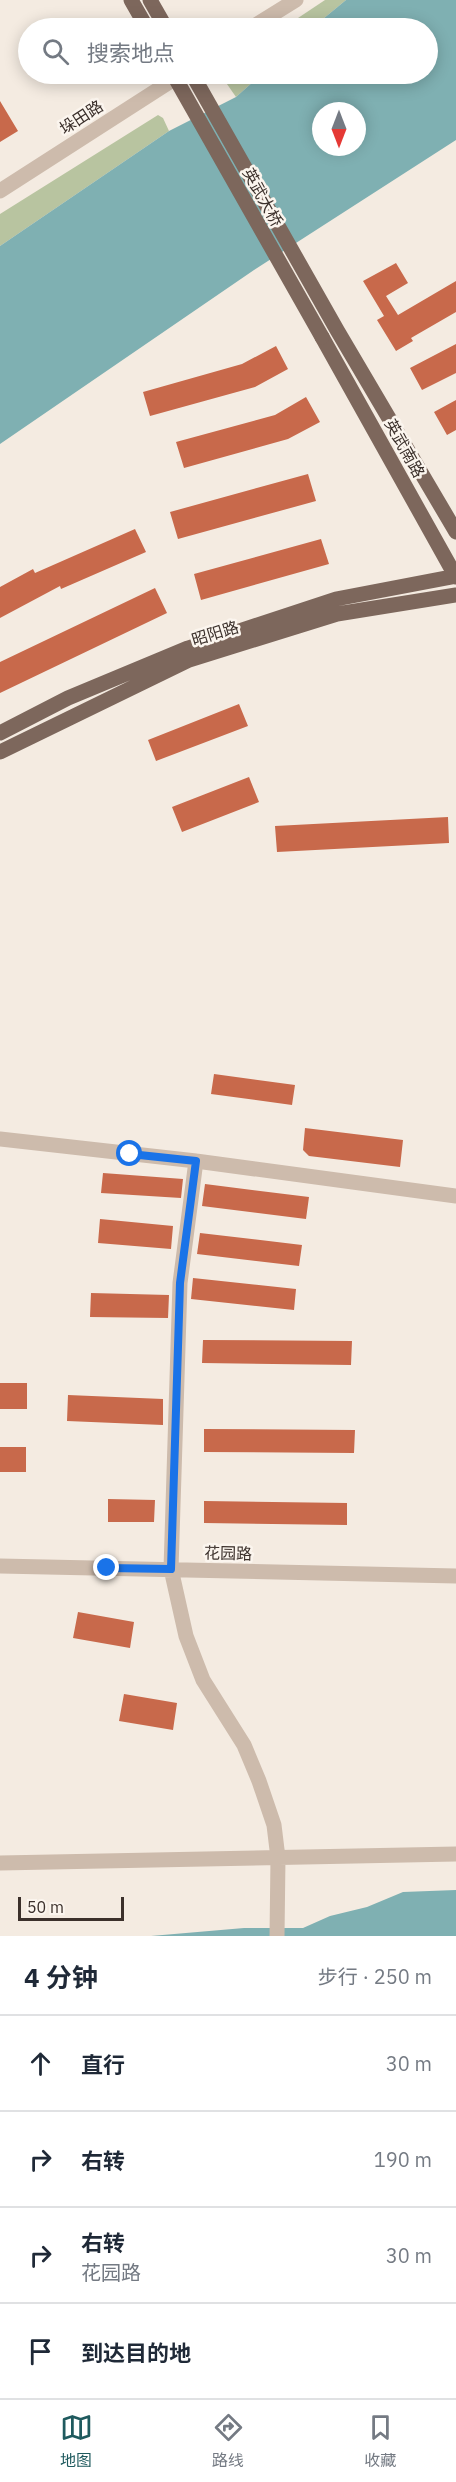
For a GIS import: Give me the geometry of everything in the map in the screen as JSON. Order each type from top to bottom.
[{"type":"main road","points":[[131,0],[141,18]]},
{"type":"main road","points":[[150,0],[160,18]]},
{"type":"main road","name":"英武大桥","points":[[178,84],[322,338]]},
{"type":"main road","name":"英武大桥","points":[[198,84],[337,330]]},
{"type":"main road","name":"英武南路","points":[[337,330],[456,532]]},
{"type":"main road","name":"英武南路","points":[[322,338],[456,576]]},
{"type":"main road","name":"昭阳路","points":[[0,733],[69,698],[188,648],[336,599],[456,576]]},
{"type":"main road","name":"昭阳路","points":[[0,752],[189,660],[337,614],[456,595]]},
{"type":"street","points":[[267,18],[296,0]]},
{"type":"street","name":"垛田路","points":[[0,191],[166,84]]},
{"type":"street","points":[[0,1138],[196,1161],[456,1196]]},
{"type":"street","points":[[196,1161],[180,1283],[171,1569],[186,1636],[203,1680],[244,1745],[259,1781],[273,1826],[278,1858],[277,1936]]},
{"type":"street","name":"花园路","points":[[0,1566],[456,1576]]},
{"type":"street","points":[[0,1863],[456,1854]]},
{"type":"green space","points":[[325,0],[346,0],[324,18],[298,18]]},
{"type":"green space","points":[[227,84],[251,84],[236,97]]},
{"type":"green space","points":[[158,115],[163,118],[169,131],[0,246],[0,214]]},
{"type":"water","points":[[346,0],[456,0],[456,140],[254,270],[0,444],[0,246],[169,131],[236,97],[251,84],[438,84],[438,18],[324,18]]},
{"type":"water","points":[[456,1890],[456,1936],[151,1936],[244,1928],[303,1928],[330,1916],[367,1907],[403,1892]]},
{"type":"building","points":[[0,101],[18,131],[0,142]]},
{"type":"building","points":[[396,263],[408,283],[386,296],[398,315],[456,281],[456,312],[411,338],[413,341],[396,351],[377,320],[384,316],[363,281]]},
{"type":"building","points":[[456,344],[456,373],[422,390],[410,368]]},
{"type":"building","points":[[276,346],[288,369],[255,387],[150,416],[143,392],[242,364]]},
{"type":"building","points":[[306,397],[320,422],[288,439],[184,468],[176,442],[275,415]]},
{"type":"building","points":[[456,400],[456,430],[447,435],[434,412]]},
{"type":"building","points":[[308,474],[316,501],[178,539],[170,512]]},
{"type":"building","points":[[135,529],[146,552],[61,589],[60,586],[0,618],[0,587],[33,569],[35,573]]},
{"type":"building","points":[[321,539],[329,564],[201,600],[194,574]]},
{"type":"building","points":[[155,588],[167,613],[0,693],[0,662]]},
{"type":"building","points":[[239,704],[248,726],[156,761],[148,740]]},
{"type":"building","points":[[249,777],[259,802],[182,832],[172,807]]},
{"type":"building","points":[[448,817],[449,843],[277,852],[275,826]]},
{"type":"building","points":[[214,1074],[295,1085],[292,1105],[211,1094]]},
{"type":"building","points":[[305,1128],[403,1140],[400,1167],[309,1156],[303,1150]]},
{"type":"building","points":[[103,1173],[183,1179],[181,1198],[101,1193]]},
{"type":"building","points":[[205,1184],[309,1197],[306,1219],[202,1206]]},
{"type":"building","points":[[100,1219],[173,1226],[171,1249],[98,1243]]},
{"type":"building","points":[[200,1233],[302,1245],[299,1266],[197,1254]]},
{"type":"building","points":[[193,1278],[296,1289],[294,1310],[191,1299]]},
{"type":"building","points":[[91,1293],[169,1295],[168,1318],[90,1317]]},
{"type":"building","points":[[203,1340],[352,1341],[351,1365],[202,1363]]},
{"type":"building","points":[[0,1383],[27,1383],[27,1409],[0,1409]]},
{"type":"building","points":[[68,1395],[163,1399],[163,1425],[67,1421]]},
{"type":"building","points":[[204,1429],[355,1430],[354,1453],[204,1452]]},
{"type":"building","points":[[0,1447],[26,1447],[26,1472],[0,1472]]},
{"type":"building","points":[[108,1499],[155,1500],[154,1522],[108,1522]]},
{"type":"building","points":[[204,1501],[347,1503],[347,1525],[204,1523]]},
{"type":"building","points":[[78,1612],[134,1622],[130,1648],[73,1638]]},
{"type":"building","points":[[124,1694],[177,1703],[173,1730],[119,1721]]},
{"type":"route","points":[[107,1568],[171,1569],[180,1283],[196,1161],[130,1154]]}]
